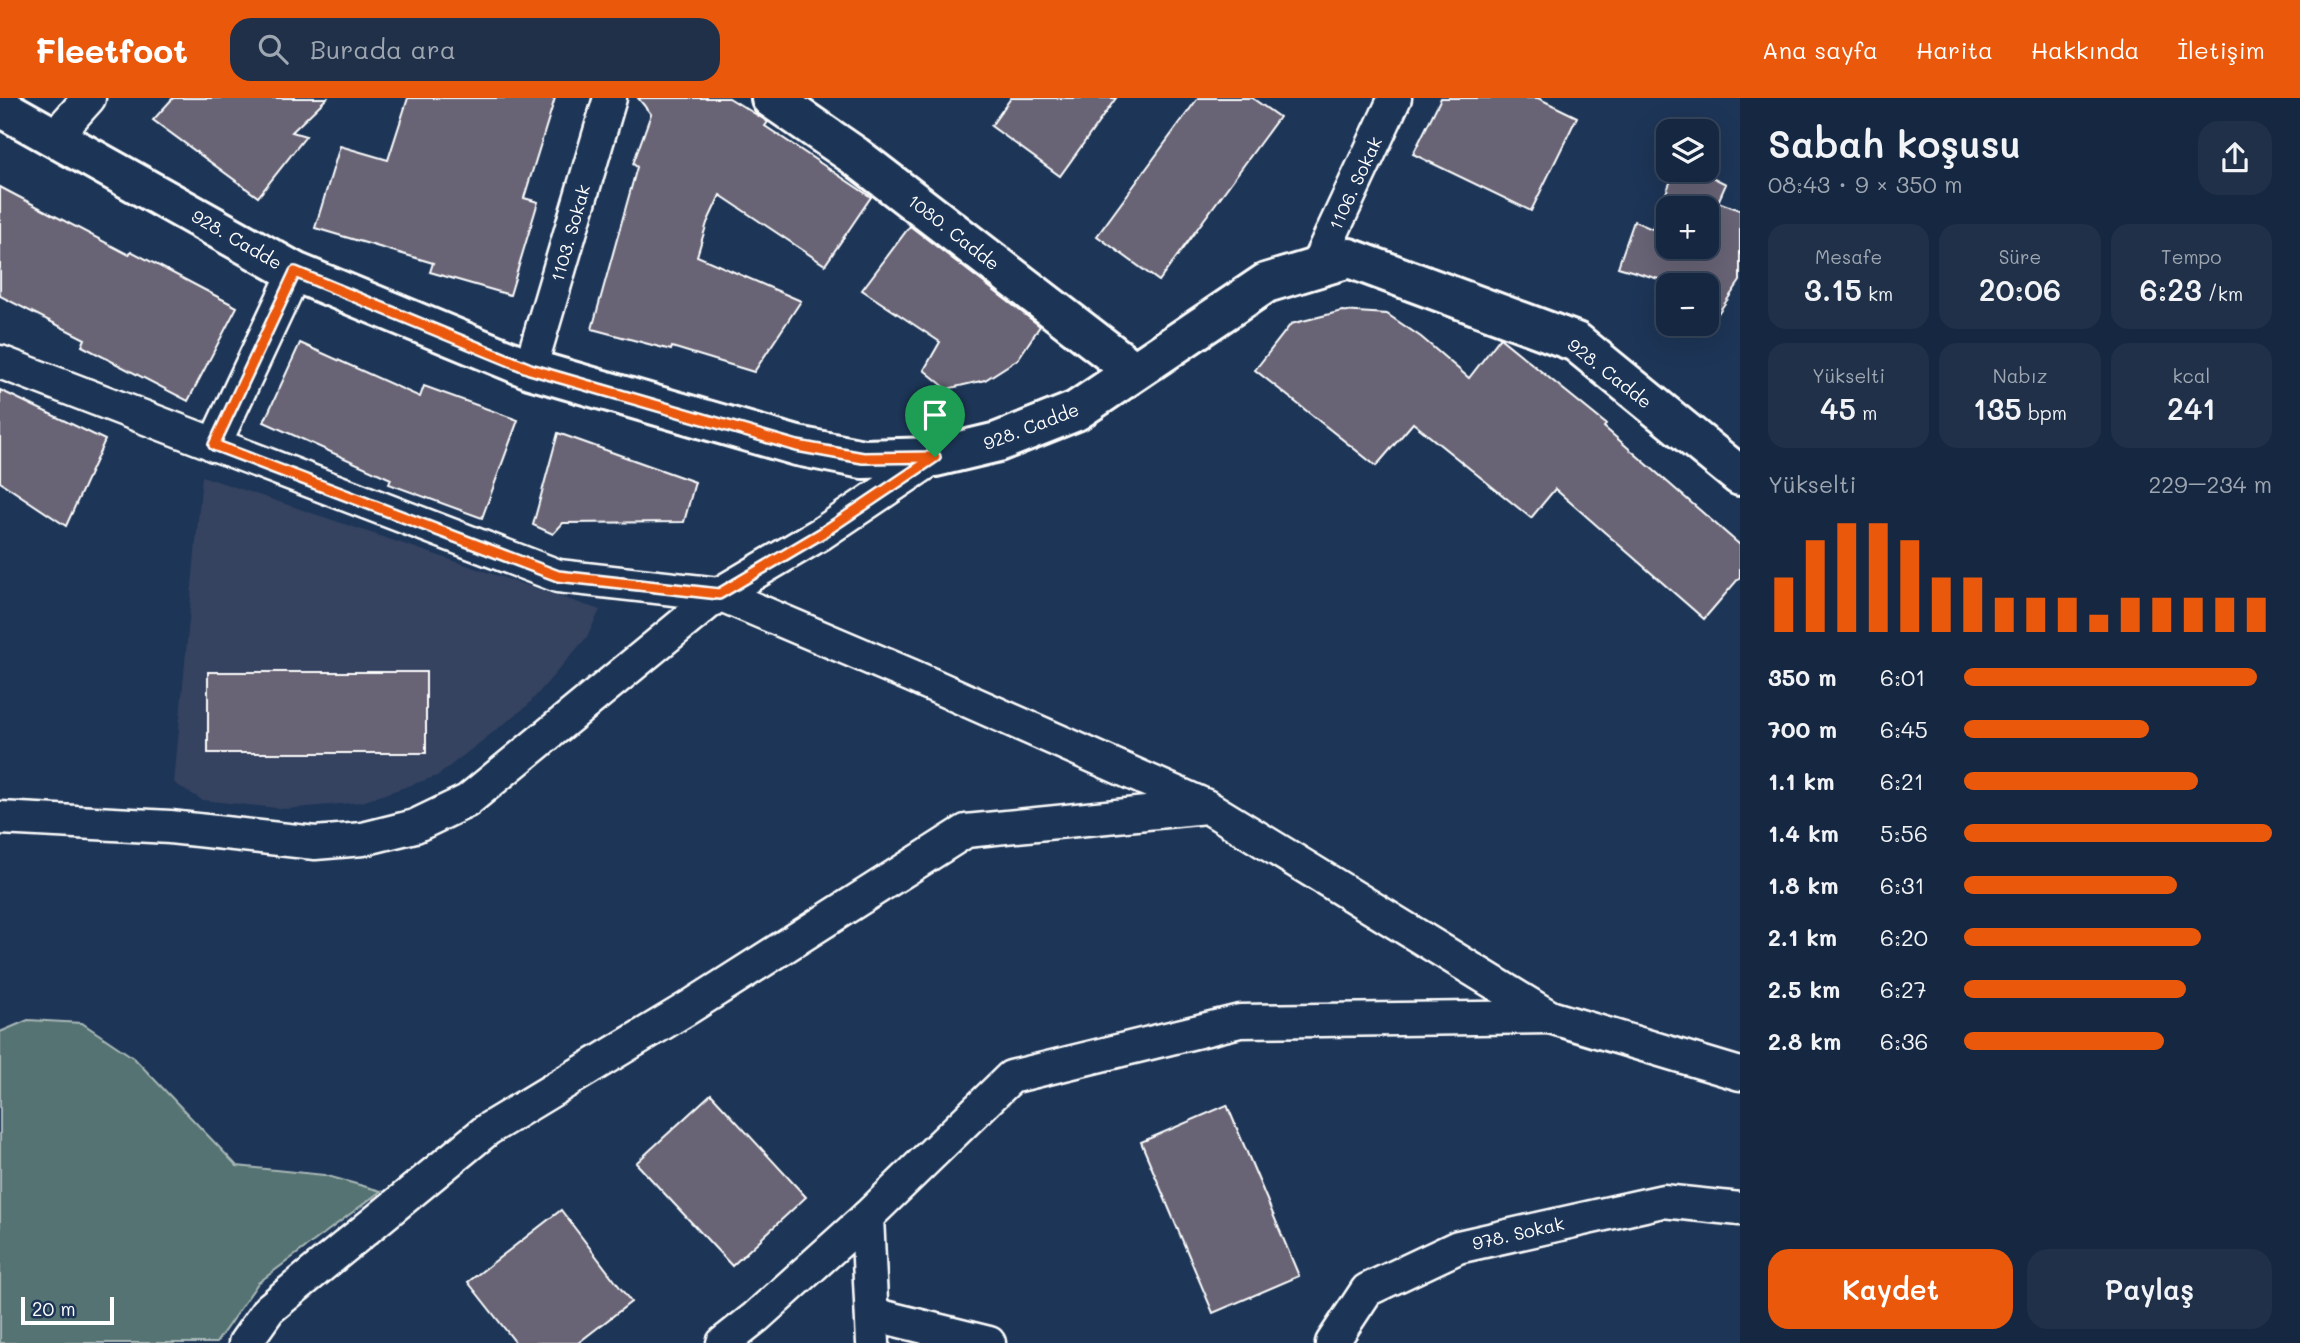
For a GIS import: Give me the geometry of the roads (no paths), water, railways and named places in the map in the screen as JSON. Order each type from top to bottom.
[{"type":"street","points":[[55,136],[89,98]]},
{"type":"street","name":"1103. Sokak","points":[[530,369],[610,98]]},
{"type":"street","name":"1080. Cadde","points":[[771,98],[855,156],[1134,371]]},
{"type":"street","name":"1106. Sokak","points":[[1316,267],[1386,101]]},
{"type":"street","name":"928. Cadde","points":[[0,107],[295,272],[530,369],[797,446],[863,458],[935,457],[998,442],[1076,411],[1266,283],[1349,258],[1576,342],[1737,467]]},
{"type":"street","points":[[214,445],[295,272]]},
{"type":"street","points":[[0,362],[558,576],[719,594],[1206,806],[1550,1017],[1688,1056],[1740,1074]]},
{"type":"street","points":[[0,818],[170,827],[315,843],[363,839],[415,826],[467,801],[719,594],[822,533],[935,457]]},
{"type":"street","points":[[245,1343],[269,1309],[488,1129],[688,1008],[966,831],[1206,806]]},
{"type":"street","points":[[723,1343],[756,1317],[867,1217],[1011,1077],[1240,1021],[1550,1017]]},
{"type":"street","name":"978. Sokak","points":[[1332,1343],[1367,1290],[1458,1247],[1663,1201],[1740,1209]]},
{"type":"street","points":[[867,1217],[873,1329],[989,1343]]}]
